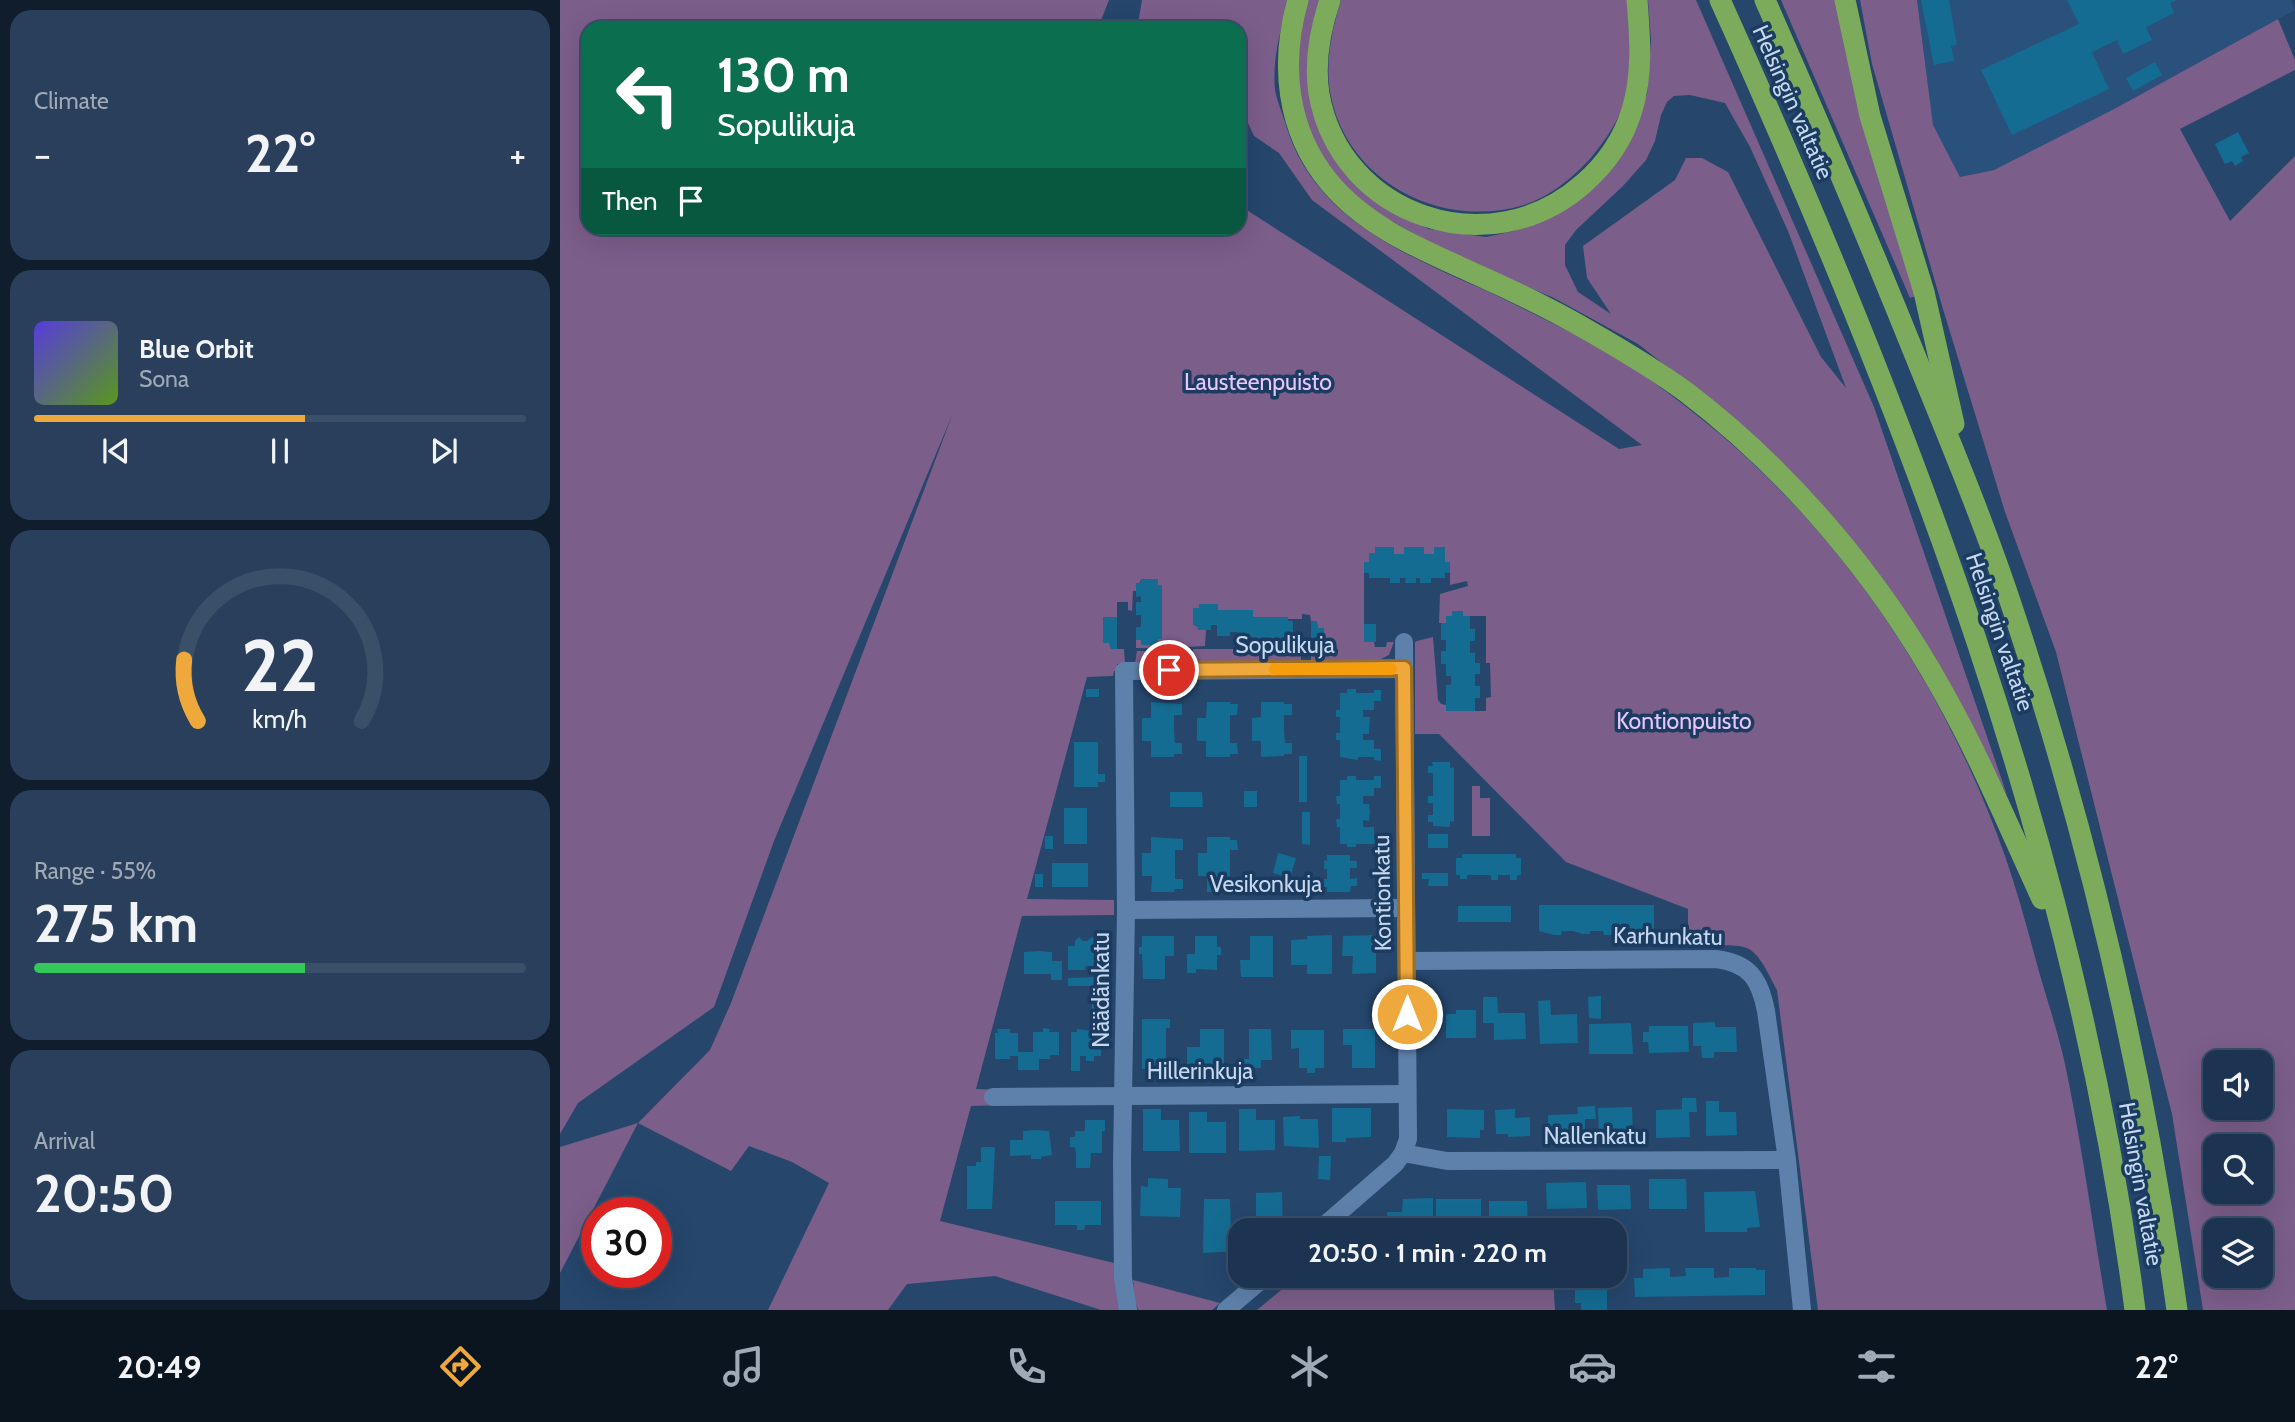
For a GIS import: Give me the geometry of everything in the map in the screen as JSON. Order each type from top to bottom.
[{"type":"highway","points":[[1298,0],[1288,47],[1289,94],[1302,138],[1322,174],[1352,207],[1392,234],[1536,302],[1639,361],[1685,391],[1771,466],[1858,564],[1899,621],[1942,690],[1970,742],[2065,950]]},
{"type":"highway","points":[[1330,0],[1320,35],[1318,78],[1324,111],[1341,150],[1375,188],[1406,209],[1438,222],[1473,226],[1510,221],[1543,211],[1574,192],[1611,154],[1631,113],[1635,96],[1641,44],[1637,0]]},
{"type":"highway","name":"Helsingin valtatie","points":[[1720,0],[1772,115],[1900,424],[1994,688],[2023,788],[2084,1025],[2124,1221],[2135,1310]]},
{"type":"highway","name":"Helsingin valtatie","points":[[1765,0],[1871,247],[1969,488],[2015,615],[2098,898],[2126,1019],[2161,1203],[2177,1310]]},
{"type":"highway","points":[[1845,0],[1870,116],[1924,292],[1969,488]]},
{"type":"street","name":"Kontionkatu","points":[[1403,1153],[1408,1139],[1404,642]]},
{"type":"street","name":"Sopulikuja","points":[[1124,671],[1404,668]]},
{"type":"street","name":"Näädänkatu","points":[[1124,671],[1126,910],[1122,1163],[1123,1278],[1128,1310]]},
{"type":"street","name":"Vesikonkuja","points":[[1126,910],[1406,908]]},
{"type":"street","name":"Karhunkatu","points":[[1407,961],[1716,959],[1732,961],[1745,968],[1756,980],[1763,994],[1787,1160],[1802,1310]]},
{"type":"street","name":"Hillerinkuja","points":[[993,1097],[1407,1094]]},
{"type":"street","name":"Nallenkatu","points":[[1403,1153],[1447,1161],[1787,1160]]},
{"type":"street","points":[[1333,1218],[1395,1164],[1403,1153]]},
{"type":"street","points":[[1226,1310],[1252,1288]]},
{"type":"shaded area","points":[[1917,0],[2291,0],[2295,10],[2116,108],[1994,170],[1960,177],[1933,125]]},
{"type":"green space","points":[[560,0],[1109,0],[1101,21],[581,21],[581,235],[1246,235],[1246,209],[1619,449],[1642,445],[1312,200],[1279,153],[1254,136],[1246,119],[1246,21],[1138,21],[1142,0],[1288,0],[1276,56],[1276,94],[1298,155],[1316,184],[1339,208],[1393,247],[1584,339],[1620,359],[1671,395],[1720,434],[1767,477],[1812,524],[1853,574],[1890,626],[1955,738],[1982,796],[2014,884],[2065,1064],[2107,1310],[1818,1310],[1777,990],[1765,968],[1754,953],[1743,947],[1688,947],[1688,909],[1566,862],[1439,734],[1415,734],[1417,641],[1433,637],[1438,700],[1446,705],[1446,711],[1486,711],[1486,698],[1491,697],[1490,663],[1486,663],[1486,616],[1463,616],[1463,611],[1452,611],[1452,616],[1446,616],[1446,623],[1439,623],[1440,594],[1468,586],[1467,581],[1450,585],[1450,562],[1445,562],[1434,547],[1434,554],[1394,554],[1394,547],[1375,553],[1369,562],[1364,562],[1364,642],[1374,642],[1375,647],[1386,647],[1387,642],[1394,642],[1389,655],[1379,660],[1311,660],[1311,654],[1324,653],[1324,628],[1318,628],[1316,621],[1311,621],[1310,615],[1302,614],[1302,619],[1253,617],[1218,610],[1218,604],[1199,604],[1199,608],[1193,608],[1194,625],[1206,630],[1205,646],[1185,649],[1136,648],[1136,640],[1141,640],[1141,645],[1158,645],[1158,639],[1162,639],[1162,585],[1158,585],[1158,579],[1141,580],[1136,591],[1133,591],[1132,611],[1128,610],[1128,602],[1117,602],[1117,617],[1103,617],[1111,649],[1124,649],[1125,664],[1117,664],[1117,671],[1114,671],[1113,676],[1087,677],[1027,899],[1114,900],[1114,915],[1022,916],[976,1089],[1005,1090],[1005,1105],[971,1106],[940,1221],[1114,1263],[1120,1310],[1101,1310],[995,1276],[907,1284],[888,1310],[768,1310],[829,1183],[792,1162],[749,1146],[731,1171],[638,1123],[710,1050],[731,1003],[953,413],[774,841],[714,1007],[578,1103],[560,1134]]},
{"type":"green space","points":[[1307,0],[1321,0],[1324,137],[1341,168],[1369,195],[1399,216],[1429,229],[1486,237],[1514,231],[1544,219],[1635,129],[1647,94],[1651,40],[1648,0],[1696,0],[1874,407],[2007,795],[1956,699],[1719,407],[1638,344],[1554,298],[1453,256],[1362,204],[1335,177],[1312,142],[1302,108],[1296,73],[1297,38]],"holes":[[[1690,95],[1725,103],[1750,147],[1788,231],[1846,388],[1821,357],[1728,172],[1702,158],[1686,158],[1675,180],[1583,246],[1587,278],[1611,314],[1578,292],[1565,265],[1565,245],[1576,230],[1623,186],[1646,160],[1667,102],[1674,96]]]},
{"type":"green space","points":[[1341,0],[1627,0],[1629,70],[1621,111],[1607,137],[1589,160],[1559,187],[1533,202],[1494,211],[1464,211],[1435,205],[1407,194],[1382,179],[1361,158],[1344,134],[1333,105],[1328,65]]},
{"type":"green space","points":[[1781,0],[1837,0],[1916,296],[1910,298]]},
{"type":"green space","points":[[1860,0],[1917,0],[1933,125],[1960,177],[1994,170],[2116,108],[2278,19],[2295,60],[2295,70],[2180,129],[2230,221],[2295,156],[2295,1310],[2203,1310],[2172,1114],[2056,652],[2005,512],[1872,64]]},
{"type":"green space","points":[[1193,649],[1292,649],[1293,654],[1301,654],[1301,664],[1190,664]]},
{"type":"green space","points":[[1137,651],[1187,651],[1188,664],[1135,664]]},
{"type":"green space","points":[[1472,786],[1480,786],[1480,798],[1490,798],[1490,836],[1472,836]]},
{"type":"green space","points":[[638,1123],[600,1197],[581,1197],[581,1233],[560,1273],[560,1147]]},
{"type":"green space","points":[[1133,1280],[1220,1303],[1212,1310],[1138,1310]]},
{"type":"green space","points":[[1284,1288],[1554,1288],[1555,1310],[1257,1310]]},
{"type":"building","points":[[1921,0],[1949,0],[1957,45],[1951,46],[1954,61],[1934,65]]},
{"type":"building","points":[[2067,0],[2177,0],[2170,3],[2174,13],[2146,27],[2152,40],[2123,54],[2117,40],[2092,52],[2109,89],[2012,135],[1981,70],[2079,24]]},
{"type":"building","points":[[2155,62],[2162,75],[2133,91],[2126,78]]},
{"type":"building","points":[[2238,132],[2249,153],[2241,157],[2243,161],[2235,166],[2232,161],[2225,164],[2215,144]]},
{"type":"building","points":[[1375,547],[1394,547],[1394,554],[1404,554],[1404,547],[1424,547],[1424,554],[1434,554],[1434,547],[1445,547],[1445,562],[1450,562],[1450,573],[1445,573],[1445,578],[1431,578],[1431,583],[1420,583],[1420,578],[1416,578],[1416,583],[1405,583],[1406,578],[1400,578],[1400,583],[1390,583],[1390,578],[1369,578],[1369,573],[1364,573],[1364,562],[1369,562],[1369,553],[1375,553]]},
{"type":"building","points":[[1141,579],[1158,579],[1158,585],[1162,585],[1162,639],[1158,639],[1158,645],[1141,645],[1141,640],[1136,640],[1136,627],[1141,627],[1141,615],[1136,615],[1136,602],[1141,602],[1141,596],[1136,597],[1136,583],[1141,583]]},
{"type":"building","points":[[1199,604],[1218,604],[1218,610],[1253,610],[1253,617],[1288,617],[1288,621],[1293,621],[1293,638],[1288,638],[1289,643],[1275,643],[1275,638],[1270,638],[1270,643],[1257,643],[1257,638],[1238,636],[1238,632],[1230,632],[1230,636],[1217,636],[1217,625],[1211,625],[1211,630],[1198,630],[1197,625],[1193,625],[1193,608],[1199,608]]},
{"type":"building","points":[[1452,611],[1463,611],[1463,616],[1470,616],[1470,629],[1475,629],[1475,641],[1470,641],[1470,653],[1475,653],[1475,663],[1480,663],[1480,674],[1475,674],[1475,686],[1480,686],[1480,698],[1475,698],[1475,711],[1446,711],[1446,685],[1451,685],[1451,676],[1446,676],[1446,664],[1441,664],[1441,651],[1446,651],[1446,640],[1441,640],[1441,623],[1446,623],[1446,616],[1452,616]]},
{"type":"building","points":[[1103,617],[1117,617],[1117,649],[1111,649],[1109,643],[1103,643]]},
{"type":"building","points":[[1311,621],[1317,621],[1318,628],[1324,628],[1324,654],[1311,654]]},
{"type":"building","points":[[1364,624],[1376,624],[1376,642],[1364,642]]},
{"type":"building","points":[[1086,689],[1099,689],[1099,697],[1086,697]]},
{"type":"building","points":[[1347,689],[1356,689],[1356,693],[1374,693],[1374,690],[1381,690],[1381,701],[1374,701],[1374,710],[1363,710],[1363,717],[1370,717],[1369,734],[1363,734],[1363,740],[1374,740],[1374,749],[1381,749],[1381,761],[1374,760],[1374,757],[1358,757],[1358,760],[1340,757],[1340,740],[1336,740],[1336,733],[1340,733],[1340,717],[1336,717],[1336,710],[1340,710],[1340,693],[1347,693]]},
{"type":"building","points":[[1151,702],[1182,704],[1182,715],[1174,715],[1174,729],[1175,743],[1182,743],[1182,754],[1174,754],[1174,757],[1151,757],[1151,741],[1142,741],[1142,718],[1151,718]]},
{"type":"building","points":[[1207,702],[1238,704],[1237,715],[1230,715],[1230,743],[1237,743],[1238,754],[1230,754],[1230,757],[1206,757],[1206,741],[1197,741],[1197,718],[1206,718]]},
{"type":"building","points":[[1261,702],[1292,704],[1292,715],[1284,715],[1284,729],[1285,743],[1292,743],[1292,754],[1261,757],[1261,741],[1252,741],[1252,718],[1261,717]]},
{"type":"building","points":[[1074,742],[1098,742],[1098,774],[1105,774],[1105,782],[1098,782],[1098,787],[1074,787]]},
{"type":"building","points":[[1299,756],[1307,756],[1307,802],[1299,802]]},
{"type":"building","points":[[1432,762],[1450,762],[1450,768],[1454,767],[1454,822],[1450,821],[1450,827],[1433,826],[1433,822],[1428,822],[1428,815],[1433,815],[1433,803],[1428,803],[1428,796],[1433,796],[1433,773],[1428,773],[1428,766],[1433,766]]},
{"type":"building","points":[[1347,776],[1356,776],[1356,780],[1374,780],[1374,776],[1381,776],[1381,788],[1374,788],[1374,796],[1363,796],[1363,804],[1369,804],[1370,812],[1369,821],[1363,820],[1363,827],[1374,827],[1374,836],[1381,836],[1381,847],[1374,847],[1374,844],[1356,844],[1356,847],[1347,847],[1347,844],[1340,844],[1340,827],[1337,827],[1336,819],[1340,819],[1340,804],[1337,804],[1336,796],[1340,796],[1340,780],[1347,780]]},
{"type":"building","points":[[1244,791],[1257,791],[1257,807],[1244,807]]},
{"type":"building","points":[[1170,792],[1202,792],[1203,807],[1170,807]]},
{"type":"building","points":[[1064,808],[1087,808],[1087,844],[1064,844]]},
{"type":"building","points":[[1302,812],[1310,812],[1310,845],[1302,844]]},
{"type":"building","points":[[1428,834],[1448,834],[1448,848],[1428,848]]},
{"type":"building","points":[[1045,836],[1053,836],[1053,849],[1045,849]]},
{"type":"building","points":[[1151,837],[1183,839],[1183,850],[1175,850],[1175,879],[1183,879],[1183,889],[1174,889],[1175,892],[1151,892],[1152,876],[1142,876],[1142,853],[1151,853]]},
{"type":"building","points":[[1207,837],[1230,837],[1230,840],[1237,840],[1238,850],[1230,850],[1230,879],[1237,879],[1238,889],[1230,889],[1230,892],[1207,892],[1207,876],[1198,876],[1198,853],[1207,853]]},
{"type":"building","points":[[1278,853],[1296,858],[1290,878],[1273,873]]},
{"type":"building","points":[[1462,854],[1516,854],[1516,858],[1521,858],[1521,875],[1517,875],[1517,880],[1510,880],[1510,875],[1498,875],[1498,880],[1491,880],[1491,875],[1467,875],[1467,879],[1460,879],[1460,875],[1456,875],[1456,858],[1462,858]]},
{"type":"building","points":[[1327,855],[1350,855],[1350,861],[1357,861],[1357,868],[1350,868],[1350,879],[1357,878],[1357,886],[1351,886],[1350,892],[1327,892],[1327,887],[1324,887],[1327,869],[1324,869],[1324,860],[1327,861]]},
{"type":"building","points":[[1052,863],[1088,863],[1088,887],[1052,887]]},
{"type":"building","points":[[1422,873],[1448,873],[1448,886],[1428,886],[1429,879],[1422,879]]},
{"type":"building","points":[[1035,874],[1043,874],[1043,887],[1035,887]]},
{"type":"building","points":[[1539,905],[1654,905],[1654,931],[1638,935],[1632,935],[1631,931],[1621,931],[1604,935],[1603,931],[1583,934],[1562,931],[1561,935],[1554,935],[1539,931]]},
{"type":"building","points":[[1458,906],[1511,906],[1511,922],[1458,922]]},
{"type":"building","points":[[1332,935],[1332,974],[1307,974],[1307,965],[1291,965],[1291,940]]},
{"type":"building","points":[[1376,935],[1376,973],[1352,974],[1353,956],[1342,956],[1343,936]]},
{"type":"building","points":[[1142,936],[1174,936],[1174,956],[1165,956],[1165,979],[1143,979],[1142,954],[1139,954]]},
{"type":"building","points":[[1195,936],[1217,936],[1217,947],[1221,947],[1221,955],[1217,955],[1217,970],[1196,969],[1196,973],[1187,973],[1187,954],[1195,954]]},
{"type":"building","points":[[1250,936],[1273,936],[1273,977],[1241,977],[1240,960],[1250,960]]},
{"type":"building","points":[[1079,937],[1083,941],[1092,937],[1101,941],[1101,966],[1068,970],[1068,946],[1075,946]]},
{"type":"building","points":[[1024,952],[1052,952],[1052,961],[1062,961],[1062,980],[1051,980],[1051,974],[1024,974]]},
{"type":"building","points":[[1098,977],[1098,986],[1068,986],[1068,978]]},
{"type":"building","points":[[1601,996],[1601,1019],[1589,1018],[1588,997]]},
{"type":"building","points":[[1483,997],[1497,997],[1498,1013],[1525,1013],[1526,1039],[1494,1040],[1494,1023],[1483,1023]]},
{"type":"building","points":[[1550,1000],[1551,1015],[1577,1014],[1578,1043],[1540,1044],[1538,1001]]},
{"type":"building","points":[[1092,1004],[1106,1005],[1106,1011],[1092,1010]]},
{"type":"building","points":[[1456,1010],[1476,1010],[1476,1038],[1446,1038],[1446,1014],[1456,1014]]},
{"type":"building","points":[[1142,1019],[1170,1019],[1170,1028],[1166,1028],[1166,1069],[1142,1069]]},
{"type":"building","points":[[1715,1022],[1715,1027],[1736,1027],[1737,1052],[1714,1052],[1714,1058],[1702,1058],[1701,1046],[1693,1046],[1693,1023]]},
{"type":"building","points":[[1631,1023],[1633,1054],[1589,1054],[1589,1024]]},
{"type":"building","points":[[1649,1026],[1688,1026],[1689,1052],[1649,1053],[1648,1042],[1643,1042],[1643,1032],[1649,1032]]},
{"type":"building","points":[[1043,1028],[1050,1029],[1049,1032],[1059,1032],[1059,1055],[1050,1055],[1050,1059],[1039,1059],[1039,1070],[1018,1070],[1018,1056],[995,1059],[997,1029],[1010,1029],[1010,1033],[1018,1033],[1018,1052],[1033,1052],[1033,1032],[1043,1032]]},
{"type":"building","points":[[1077,1029],[1101,1032],[1101,1056],[1094,1056],[1094,1061],[1086,1061],[1086,1056],[1080,1056],[1080,1071],[1071,1071],[1071,1032],[1077,1032]]},
{"type":"building","points":[[1200,1029],[1224,1029],[1224,1067],[1187,1069],[1187,1047],[1200,1047]]},
{"type":"building","points":[[1249,1029],[1271,1029],[1272,1060],[1261,1060],[1261,1068],[1239,1068],[1239,1059],[1249,1059]]},
{"type":"building","points":[[1343,1029],[1375,1029],[1375,1068],[1352,1068],[1352,1045],[1343,1045]]},
{"type":"building","points":[[1291,1030],[1324,1030],[1324,1068],[1315,1068],[1315,1073],[1307,1073],[1307,1068],[1299,1068],[1299,1048],[1291,1049]]},
{"type":"building","points":[[1172,1066],[1181,1066],[1180,1081],[1171,1081]]},
{"type":"building","points":[[1682,1098],[1696,1098],[1697,1112],[1689,1112],[1690,1137],[1656,1138],[1656,1110],[1682,1109]]},
{"type":"building","points":[[1706,1101],[1719,1101],[1719,1112],[1736,1112],[1737,1135],[1706,1136]]},
{"type":"building","points":[[1595,1106],[1596,1119],[1585,1119],[1585,1137],[1549,1138],[1548,1115],[1578,1114],[1577,1107]]},
{"type":"building","points":[[1632,1107],[1633,1134],[1623,1135],[1621,1142],[1612,1142],[1612,1135],[1599,1135],[1598,1108]]},
{"type":"building","points":[[1332,1108],[1371,1108],[1371,1137],[1346,1138],[1346,1142],[1332,1142]]},
{"type":"building","points":[[1143,1109],[1161,1109],[1161,1120],[1179,1120],[1180,1151],[1143,1151]]},
{"type":"building","points":[[1239,1109],[1256,1109],[1256,1120],[1275,1120],[1275,1150],[1239,1151]]},
{"type":"building","points":[[1447,1109],[1484,1110],[1484,1130],[1480,1130],[1480,1138],[1447,1137]]},
{"type":"building","points":[[1515,1109],[1515,1118],[1530,1117],[1530,1136],[1508,1137],[1508,1134],[1496,1134],[1495,1110]]},
{"type":"building","points":[[1189,1112],[1207,1112],[1207,1122],[1226,1122],[1226,1153],[1189,1153]]},
{"type":"building","points":[[1300,1116],[1300,1119],[1318,1119],[1319,1148],[1284,1146],[1283,1117]]},
{"type":"building","points":[[1085,1120],[1105,1120],[1102,1153],[1091,1153],[1090,1168],[1076,1168],[1075,1147],[1070,1147],[1070,1137],[1075,1137],[1075,1131],[1085,1131]]},
{"type":"building","points":[[1023,1131],[1049,1131],[1052,1155],[1041,1159],[1031,1159],[1031,1155],[1010,1156],[1010,1140],[1023,1140]]},
{"type":"building","points":[[981,1147],[995,1147],[992,1209],[967,1209],[967,1166],[976,1166],[976,1162],[981,1162]]},
{"type":"building","points":[[1319,1156],[1331,1156],[1330,1180],[1318,1179]]},
{"type":"building","points":[[1148,1178],[1168,1179],[1168,1188],[1181,1188],[1180,1217],[1140,1216],[1141,1186],[1148,1187]]},
{"type":"building","points":[[1649,1179],[1686,1179],[1687,1209],[1649,1209]]},
{"type":"building","points":[[1586,1182],[1587,1208],[1547,1209],[1546,1183]]},
{"type":"building","points":[[1597,1185],[1630,1185],[1631,1209],[1598,1210]]},
{"type":"building","points":[[1755,1191],[1760,1227],[1747,1228],[1747,1232],[1705,1232],[1704,1192]]},
{"type":"building","points":[[1282,1192],[1283,1218],[1256,1218],[1256,1193]]},
{"type":"building","points":[[1433,1198],[1433,1218],[1387,1218],[1387,1212],[1402,1212],[1403,1199]]},
{"type":"building","points":[[1204,1199],[1230,1199],[1228,1252],[1203,1253]]},
{"type":"building","points":[[1436,1199],[1481,1199],[1481,1218],[1436,1218]]},
{"type":"building","points":[[1055,1201],[1101,1201],[1101,1225],[1085,1225],[1084,1230],[1077,1230],[1077,1225],[1055,1225]]},
{"type":"building","points":[[1489,1201],[1527,1201],[1528,1218],[1489,1218]]},
{"type":"building","points":[[1670,1268],[1670,1277],[1686,1276],[1685,1268],[1714,1268],[1714,1278],[1729,1277],[1729,1268],[1765,1270],[1765,1295],[1635,1297],[1634,1278],[1643,1278],[1643,1269]]},
{"type":"building","points":[[1575,1290],[1607,1290],[1607,1310],[1581,1310],[1581,1303],[1575,1303]]},
{"type":"slow traffic","points":[[1275,669],[1391,669]]},
{"type":"route","points":[[1169,670],[1404,668],[1407,1014]]},
{"type":"park label","name":"Lausteenpuisto","points":[[1258,382]]},
{"type":"park label","name":"Kontionpuisto","points":[[1684,721]]}]
